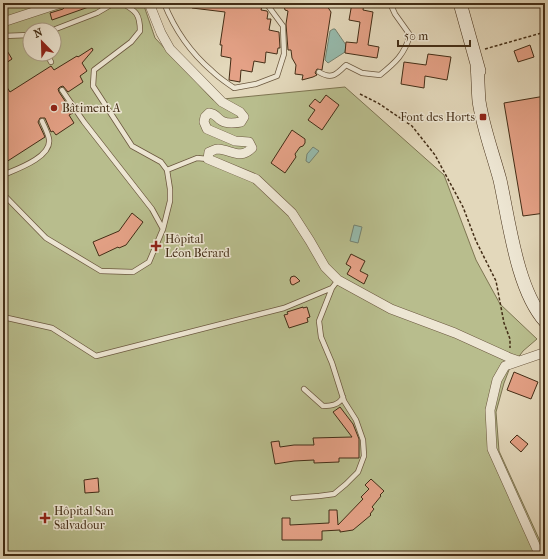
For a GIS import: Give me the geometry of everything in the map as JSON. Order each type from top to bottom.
[{"type":"main road","points":[[460,3],[475,58],[479,101],[499,179],[520,273],[532,301],[545,321]]},
{"type":"street","points":[[3,22],[61,3]]},
{"type":"street","points":[[149,3],[161,33],[170,49],[222,102],[240,112],[244,117],[242,122],[235,123],[223,122],[214,114],[209,113],[205,117],[204,122],[207,129],[235,140],[249,142],[252,148],[248,152],[240,155],[217,149],[209,152],[208,159],[256,179],[292,212],[325,267],[338,280],[391,309],[455,333],[519,361]]},
{"type":"street","points":[[540,556],[492,449],[490,410],[497,380],[505,366],[544,352]]},
{"type":"lane","points":[[62,27],[97,13],[114,3]]},
{"type":"lane","points":[[3,194],[46,238],[101,271],[133,272],[149,262],[163,229],[170,201],[167,170],[160,162],[132,146],[94,86],[94,70],[131,42],[140,31],[140,23],[134,10],[122,3]]},
{"type":"lane","points":[[164,3],[169,16],[188,45],[212,71],[234,88],[256,84],[277,76],[284,54],[284,26],[266,3]]},
{"type":"lane","points":[[320,72],[326,76],[334,76],[346,65],[362,73],[380,74],[394,63],[406,48],[410,35],[395,14],[390,3]]},
{"type":"lane","points":[[3,36],[22,35]]},
{"type":"lane","points":[[62,90],[84,122],[152,209],[163,229]]},
{"type":"lane","points":[[3,175],[27,165],[46,152],[49,140],[42,121]]},
{"type":"lane","points":[[167,170],[197,158],[208,159]]},
{"type":"lane","points":[[293,498],[334,494],[358,472],[364,456],[363,440],[356,420],[343,397],[322,337],[319,321],[332,288],[338,280]]},
{"type":"lane","points":[[3,317],[52,328],[96,356],[284,308],[332,288]]},
{"type":"lane","points":[[304,389],[323,406],[332,406],[341,401],[343,397]]},
{"type":"path","points":[[475,58],[545,32]]},
{"type":"path","points":[[360,94],[378,103],[412,126],[435,155],[463,207],[476,241],[496,281],[504,323],[510,339],[510,358]]},
{"type":"green space","points":[[3,3],[143,3],[155,38],[213,100],[345,87],[444,175],[476,260],[500,304],[537,339],[523,351],[509,370],[496,412],[499,451],[545,552],[545,556],[3,556]]},
{"type":"shaded area","points":[[335,29],[346,45],[345,52],[328,63],[325,60],[330,31]]},
{"type":"shaded area","points":[[313,147],[319,151],[309,163],[306,161],[307,154]]},
{"type":"shaded area","points":[[354,225],[362,227],[358,243],[350,241]]},
{"type":"building","points":[[72,3],[97,4],[52,20],[50,13],[63,9]]},
{"type":"building","points":[[193,3],[242,3],[262,6],[261,10],[267,11],[268,13],[267,19],[271,19],[269,30],[279,32],[280,48],[278,48],[277,54],[266,52],[265,63],[254,61],[252,72],[241,70],[240,82],[229,80],[231,58],[221,56],[222,45],[220,45],[225,12],[192,8]]},
{"type":"building","points":[[283,3],[325,3],[331,12],[322,70],[317,69],[315,73],[317,75],[313,77],[302,80],[303,75],[295,74],[296,65],[292,58],[291,50],[288,50],[286,24],[288,11],[285,10]]},
{"type":"building","points":[[352,3],[364,3],[363,10],[373,12],[368,45],[379,47],[377,58],[345,53],[346,42],[357,43],[360,22],[349,20]]},
{"type":"building","points":[[3,44],[12,59],[3,65]]},
{"type":"building","points":[[530,45],[534,57],[518,62],[514,51]]},
{"type":"building","name":"Bâtiment A","points":[[92,48],[93,50],[82,63],[87,71],[80,76],[83,82],[68,92],[63,86],[58,89],[73,113],[69,115],[74,123],[56,135],[53,131],[51,132],[45,118],[40,118],[38,122],[45,137],[3,164],[3,81],[10,92],[51,66],[54,70]]},
{"type":"building","points":[[428,54],[451,57],[447,80],[425,76],[424,88],[401,84],[404,62],[426,65]]},
{"type":"building","points":[[326,95],[339,105],[322,130],[308,120],[315,110],[309,106],[315,99],[320,103]]},
{"type":"building","points":[[545,96],[545,213],[523,216],[504,103]]},
{"type":"building","points":[[292,130],[305,139],[305,143],[295,154],[296,157],[285,173],[271,163]]},
{"type":"building","points":[[132,213],[143,222],[126,245],[99,256],[93,242],[119,231]]},
{"type":"building","points":[[351,254],[365,261],[360,271],[368,275],[364,284],[347,274],[351,267],[346,264]]},
{"type":"building","points":[[294,276],[300,281],[293,285],[291,284],[290,280],[291,277]]},
{"type":"building","points":[[307,307],[310,317],[307,318],[308,322],[289,328],[284,315],[288,314],[287,312]]},
{"type":"building","points":[[514,372],[538,382],[531,399],[507,390]]},
{"type":"building","points":[[340,407],[353,424],[359,439],[359,458],[339,458],[339,462],[314,463],[314,460],[275,464],[271,442],[279,441],[280,447],[314,445],[313,438],[352,437],[333,412]]},
{"type":"building","points":[[517,435],[528,444],[521,452],[510,442]]},
{"type":"building","points":[[98,478],[99,492],[85,493],[84,480]]},
{"type":"building","points":[[371,479],[384,491],[372,507],[374,509],[370,514],[371,515],[353,530],[340,532],[340,530],[322,531],[322,540],[282,540],[282,518],[290,518],[290,525],[329,523],[329,510],[337,510],[338,525],[363,499],[361,497],[369,489],[365,485]]},
{"type":"place","name":"Bâtiment A","points":[[54,108]]},
{"type":"place","name":"Font des Horts","points":[[483,117]]},
{"type":"place","name":"Hôpital Léon Bérard","points":[[156,246]]},
{"type":"place","name":"Hôpital San Salvadour","points":[[45,518]]}]
